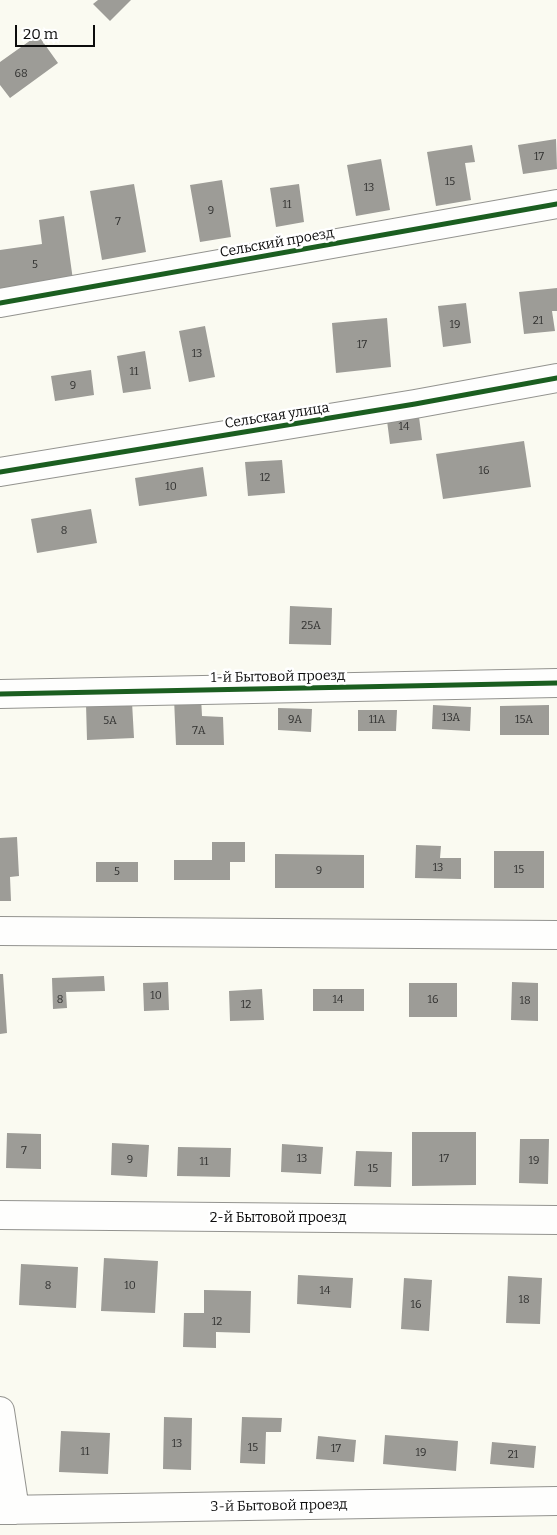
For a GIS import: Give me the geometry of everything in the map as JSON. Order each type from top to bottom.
[{"type":"street","name":"Сельский проезд","points":[[0,303],[557,204]]},
{"type":"street","name":"Сельская улица","points":[[0,472],[406,406],[557,378]]},
{"type":"street","name":"1-й Бытовой проезд","points":[[0,694],[557,683]]},
{"type":"street","points":[[0,931],[557,935]]},
{"type":"street","name":"2-й Бытовой проезд","points":[[0,1216],[557,1220]]},
{"type":"street","points":[[0,1411],[8,1510]]},
{"type":"street","name":"3-й Бытовой проезд","points":[[8,1510],[557,1501]]},
{"type":"building","points":[[98,0],[131,0],[110,21],[93,4]]},
{"type":"building","points":[[38,35],[58,63],[10,98],[0,85],[0,62]]},
{"type":"building","points":[[556,139],[557,169],[523,174],[518,145]]},
{"type":"building","points":[[472,145],[475,162],[465,163],[471,200],[436,206],[427,152]]},
{"type":"building","points":[[381,159],[390,210],[356,216],[347,165]]},
{"type":"building","points":[[222,180],[231,237],[200,242],[190,185]]},
{"type":"building","points":[[134,184],[146,252],[102,260],[90,191]]},
{"type":"building","points":[[299,184],[304,222],[276,227],[270,188]]},
{"type":"building","points":[[64,216],[73,280],[0,291],[0,250],[42,244],[39,220]]},
{"type":"building","points":[[557,288],[557,311],[552,311],[555,331],[524,334],[519,292]]},
{"type":"building","points":[[466,303],[471,343],[443,347],[438,306]]},
{"type":"building","points":[[387,318],[391,367],[336,373],[332,323]]},
{"type":"building","points":[[205,326],[215,377],[189,382],[179,331]]},
{"type":"building","points":[[145,351],[151,389],[123,393],[117,356]]},
{"type":"building","points":[[91,370],[94,395],[55,401],[51,376]]},
{"type":"building","points":[[418,409],[422,440],[390,444],[386,413]]},
{"type":"building","points":[[524,441],[531,487],[443,499],[436,454]]},
{"type":"building","points":[[282,460],[285,493],[248,496],[245,462]]},
{"type":"building","points":[[203,467],[207,496],[139,506],[135,478]]},
{"type":"building","points":[[91,509],[97,543],[37,553],[31,519]]},
{"type":"building","points":[[290,606],[332,608],[331,645],[289,644]]},
{"type":"building","points":[[201,697],[202,716],[223,717],[224,745],[176,745],[174,698]]},
{"type":"building","points":[[132,702],[134,738],[87,740],[86,704]]},
{"type":"building","points":[[433,705],[471,707],[470,731],[432,729]]},
{"type":"building","points":[[549,705],[549,735],[500,735],[500,706]]},
{"type":"building","points":[[278,708],[312,709],[311,732],[278,730]]},
{"type":"building","points":[[358,710],[397,710],[396,731],[358,731]]},
{"type":"building","points":[[17,837],[19,876],[10,877],[11,901],[0,901],[0,838]]},
{"type":"building","points":[[212,842],[245,842],[245,862],[230,862],[230,880],[174,880],[174,860],[212,860]]},
{"type":"building","points":[[416,845],[441,846],[440,858],[461,858],[461,879],[415,878]]},
{"type":"building","points":[[494,851],[544,851],[544,888],[494,888]]},
{"type":"building","points":[[275,854],[364,855],[364,888],[275,888]]},
{"type":"building","points":[[96,862],[138,862],[138,882],[96,882]]},
{"type":"building","points":[[0,974],[3,974],[7,1033],[0,1034]]},
{"type":"building","points":[[104,976],[105,991],[66,992],[67,1008],[53,1009],[52,978]]},
{"type":"building","points":[[168,982],[169,1010],[144,1011],[143,983]]},
{"type":"building","points":[[512,982],[538,983],[538,1021],[511,1020]]},
{"type":"building","points":[[409,983],[457,983],[457,1017],[409,1017]]},
{"type":"building","points":[[262,989],[264,1020],[230,1021],[229,991]]},
{"type":"building","points":[[313,989],[364,989],[364,1011],[313,1011]]},
{"type":"building","points":[[412,1132],[476,1132],[476,1185],[412,1186]]},
{"type":"building","points":[[7,1133],[41,1134],[41,1169],[6,1168]]},
{"type":"building","points":[[520,1139],[549,1139],[548,1184],[519,1183]]},
{"type":"building","points":[[112,1143],[149,1145],[147,1177],[111,1175]]},
{"type":"building","points":[[282,1144],[323,1147],[321,1174],[281,1172]]},
{"type":"building","points":[[178,1147],[231,1148],[230,1177],[177,1176]]},
{"type":"building","points":[[356,1151],[392,1152],[391,1187],[354,1186]]},
{"type":"building","points":[[104,1258],[158,1261],[155,1313],[101,1311]]},
{"type":"building","points":[[21,1264],[78,1267],[76,1308],[19,1305]]},
{"type":"building","points":[[298,1275],[353,1278],[351,1308],[297,1304]]},
{"type":"building","points":[[508,1276],[542,1278],[540,1324],[506,1323]]},
{"type":"building","points":[[404,1278],[432,1280],[429,1331],[401,1329]]},
{"type":"building","points":[[204,1290],[251,1291],[250,1333],[216,1332],[216,1348],[183,1347],[184,1313],[204,1313]]},
{"type":"building","points":[[164,1417],[192,1418],[191,1470],[163,1469]]},
{"type":"building","points":[[242,1417],[282,1418],[281,1432],[266,1432],[265,1464],[240,1463]]},
{"type":"building","points":[[61,1431],[110,1433],[108,1474],[59,1472]]},
{"type":"building","points":[[385,1435],[458,1441],[456,1471],[383,1464]]},
{"type":"building","points":[[318,1436],[356,1440],[354,1462],[316,1459]]},
{"type":"building","points":[[492,1442],[536,1446],[534,1468],[490,1464]]},
{"type":"cycle path","points":[[0,303],[557,204]]},
{"type":"cycle path","points":[[0,472],[415,404],[557,378]]},
{"type":"cycle path","points":[[0,694],[557,683]]}]
